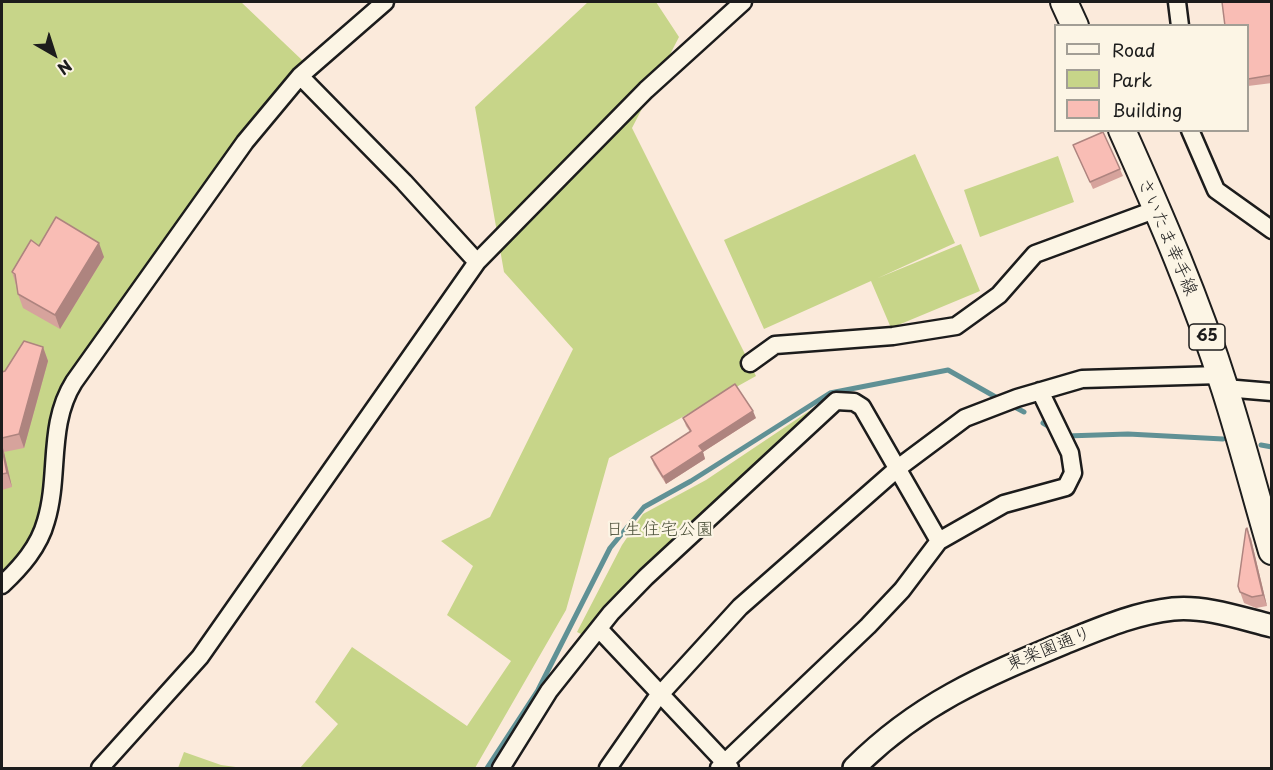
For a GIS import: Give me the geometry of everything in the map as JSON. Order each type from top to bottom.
[{"type":"main road","points":[[1065,2],[1074,24]]},
{"type":"main road","name":"さいたま幸手線","points":[[1123,132],[1157,209],[1223,381],[1272,551]]},
{"type":"street","points":[[2,585],[18,570],[35,547],[47,520],[59,413],[65,397],[245,142],[300,76],[385,2]]},
{"type":"street","points":[[100,768],[200,657],[477,262],[646,90],[742,2]]},
{"type":"street","points":[[1177,2],[1180,24]]},
{"type":"street","points":[[300,76],[404,182],[477,262]]},
{"type":"street","points":[[1191,132],[1216,189],[1272,230]]},
{"type":"street","points":[[750,363],[775,345],[893,336],[956,326],[999,295],[1035,254],[1157,209]]},
{"type":"street","points":[[608,768],[660,695],[740,607],[898,468],[965,418],[1017,398],[1082,379],[1223,381],[1272,392]]},
{"type":"street","points":[[599,629],[725,766],[868,626],[902,590],[939,541],[1004,504],[1066,487],[1073,473],[1070,453],[1040,391]]},
{"type":"street","points":[[501,768],[549,691],[599,629],[646,578],[836,401],[854,402],[862,407],[939,541]]},
{"type":"street","name":"東楽園通り","points":[[854,768],[903,725],[947,696],[997,670],[1111,624],[1147,613],[1175,609],[1226,614],[1272,626]]},
{"type":"green space","points":[[2,2],[241,2],[303,61],[256,113],[62,384],[51,418],[46,503],[23,554],[2,577]]},
{"type":"green space","points":[[588,2],[656,2],[679,37],[632,128],[756,376],[609,458],[566,610],[475,768],[300,768],[338,724],[315,702],[352,647],[467,726],[511,661],[447,615],[473,566],[441,541],[490,517],[573,349],[504,272],[475,107]]},
{"type":"green space","points":[[915,154],[955,243],[878,278],[961,244],[980,291],[891,328],[871,281],[764,329],[724,240]]},
{"type":"green space","points":[[1058,156],[1074,202],[980,237],[964,190]]},
{"type":"green space","name":"日生住宅公園","points":[[830,397],[585,636],[577,632],[622,545],[643,514],[706,480]]},
{"type":"green space","points":[[184,752],[221,765],[243,768],[178,768]]},
{"type":"building","points":[[1222,2],[1272,2],[1272,75],[1249,79],[1249,24],[1225,24]]},
{"type":"building","points":[[1103,132],[1120,169],[1090,182],[1073,145]]},
{"type":"building","points":[[56,217],[99,243],[55,315],[18,294],[15,274],[12,272],[31,240],[39,246]]},
{"type":"building","points":[[24,341],[43,347],[19,434],[2,438],[2,372],[5,371]]},
{"type":"building","points":[[735,384],[753,411],[699,446],[703,451],[663,477],[651,457],[691,431],[683,418]]},
{"type":"building","points":[[2,448],[7,473],[2,474]]},
{"type":"building","points":[[1247,528],[1263,595],[1252,597],[1240,592],[1238,586]]},
{"type":"waterway","points":[[487,768],[538,690],[610,548],[644,507],[691,481],[830,393],[948,370],[1001,400]]},
{"type":"waterway","points":[[1009,404],[1024,412]]},
{"type":"waterway","points":[[1043,423],[1053,429]]},
{"type":"waterway","points":[[1066,436],[1128,434],[1223,439]]},
{"type":"waterway","points":[[1261,445],[1272,447]]}]
